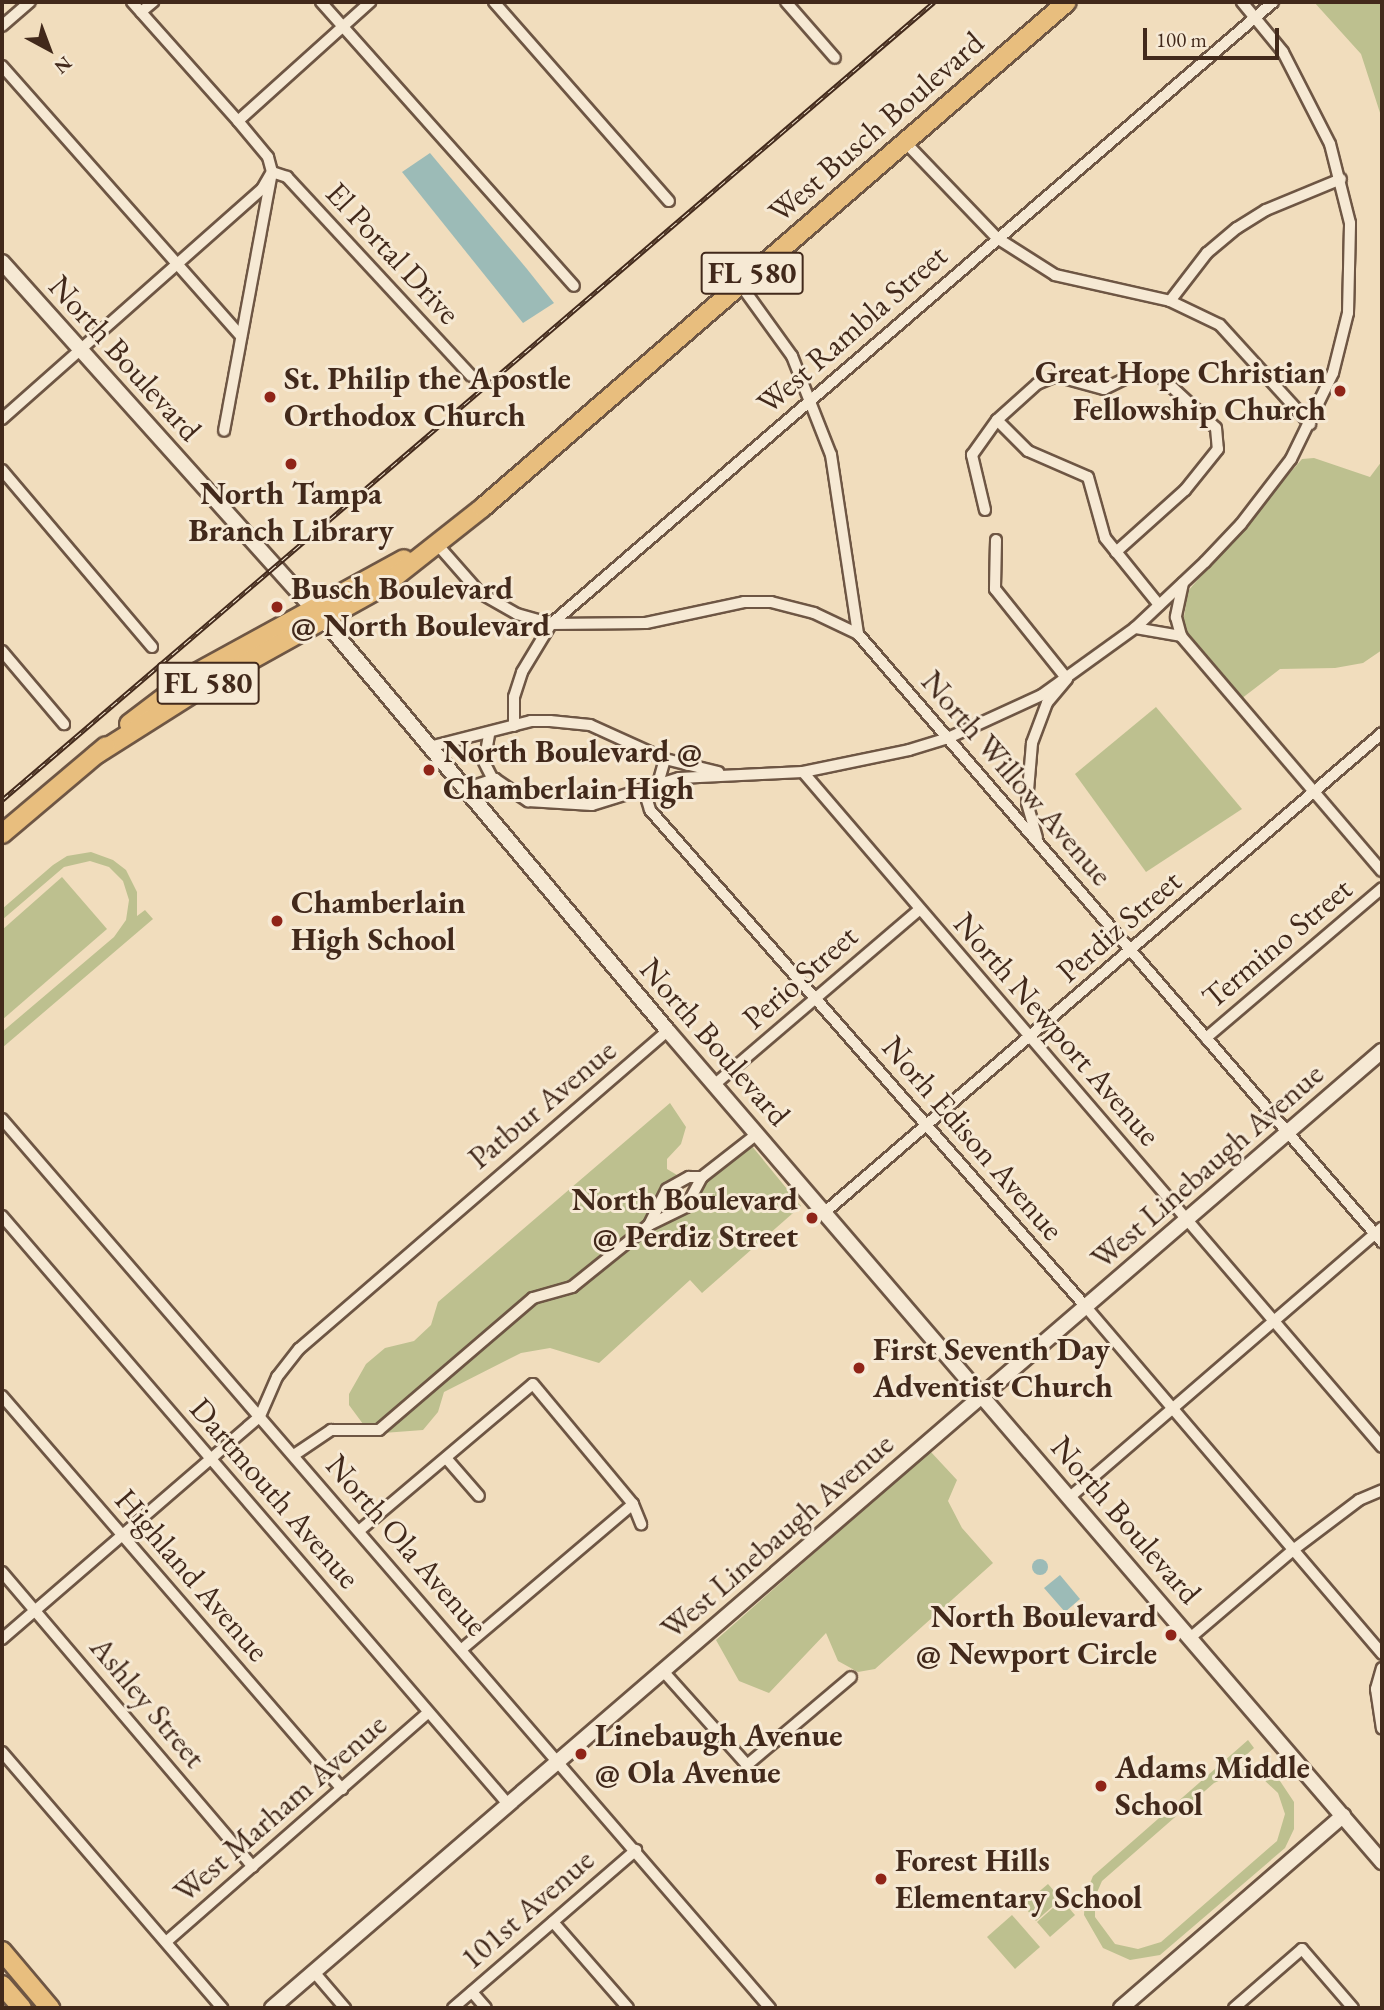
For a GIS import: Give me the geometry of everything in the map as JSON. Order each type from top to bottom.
[{"type":"main road","name":"West Busch Boulevard","points":[[2,834],[97,754],[436,543],[1067,2]]},
{"type":"main road","points":[[2,1951],[50,2008]]},
{"type":"main road","points":[[2,1985],[22,2008]]},
{"type":"street","points":[[2,26],[30,2]]},
{"type":"street","name":"El Portal Drive","points":[[132,2],[268,157],[272,172],[287,177],[471,376]]},
{"type":"street","points":[[141,12],[153,2]]},
{"type":"street","points":[[321,2],[574,286]]},
{"type":"street","points":[[238,121],[370,2]]},
{"type":"street","points":[[494,2],[669,201]]},
{"type":"street","points":[[786,2],[835,58]]},
{"type":"street","points":[[489,736],[484,762],[494,780],[528,801],[556,805],[592,805],[659,783],[731,775],[803,772],[947,738],[1067,679],[1135,628],[1184,583],[1269,490],[1311,424],[1333,373],[1348,313],[1350,223],[1341,179],[1308,95],[1242,2]]},
{"type":"street","name":"West Rambla Street","points":[[514,726],[514,697],[522,672],[551,624],[1273,2]]},
{"type":"street","points":[[2,66],[241,336]]},
{"type":"street","points":[[905,142],[997,238],[1055,275],[1170,301],[1220,325],[1311,424]]},
{"type":"street","points":[[2,419],[262,189],[272,172]]},
{"type":"street","points":[[224,431],[272,172]]},
{"type":"street","points":[[1170,301],[1207,253],[1237,228],[1266,210],[1341,179]]},
{"type":"street","name":"North Boulevard","points":[[2,262],[319,615],[714,1085],[1381,1858]]},
{"type":"street","points":[[740,284],[792,356],[812,399],[831,455],[858,635]]},
{"type":"street","points":[[985,510],[972,455],[997,420],[1046,379],[1069,377],[1092,388],[1104,389],[1146,373],[1172,384],[1216,428],[1218,449],[1210,461],[1116,552]]},
{"type":"street","points":[[997,420],[1028,452],[1088,477],[1093,485],[1100,524],[1116,552],[1160,605]]},
{"type":"street","points":[[2,470],[152,647]]},
{"type":"street","points":[[996,540],[995,589],[1067,679]]},
{"type":"street","points":[[436,543],[481,593],[517,614],[551,624],[646,623],[744,601],[771,602],[814,613],[858,635]]},
{"type":"street","points":[[1184,583],[1176,617],[1181,636],[1382,871]]},
{"type":"street","points":[[1135,628],[1181,636]]},
{"type":"street","name":"North Willow Avenue","points":[[858,635],[1287,1133],[1380,1234]]},
{"type":"street","points":[[2,651],[64,724]]},
{"type":"street","points":[[1039,844],[1027,803],[1032,743],[1047,703],[1067,679]]},
{"type":"street","points":[[429,747],[489,736],[514,726],[550,721],[590,726],[665,758],[731,775]]},
{"type":"street","name":"Perdiz Street","points":[[825,1212],[1382,733]]},
{"type":"street","points":[[659,783],[665,758]]},
{"type":"street","name":"North Newport Avenue","points":[[803,772],[1382,1447]]},
{"type":"street","points":[[464,789],[494,780]]},
{"type":"street","name":"Norh Edison Avenue","points":[[659,783],[647,800],[650,810],[1086,1307],[1382,1654]]},
{"type":"street","name":"Termino Street","points":[[1206,1038],[1382,888]]},
{"type":"street","name":"Perio Street","points":[[714,1085],[919,910]]},
{"type":"street","name":"Patbur Avenue","points":[[260,1416],[277,1377],[299,1349],[668,1031]]},
{"type":"street","name":"West Linebaugh Avenue","points":[[272,2008],[1382,1051]]},
{"type":"street","name":"North Ola Avenue","points":[[2,1119],[560,1760],[770,2008]]},
{"type":"street","points":[[294,1455],[331,1430],[379,1430],[533,1298],[572,1287],[649,1225],[686,1207],[702,1177],[757,1134]]},
{"type":"street","points":[[649,1225],[667,1189],[689,1177],[702,1177]]},
{"type":"street","name":"Dartmouth Avenue","points":[[2,1216],[508,1804]]},
{"type":"street","points":[[1070,1497],[1274,1321],[1380,1234]]},
{"type":"street","points":[[360,1530],[533,1384],[634,1504],[641,1524]]},
{"type":"street","name":"Highland Avenue","points":[[2,1396],[342,1789]]},
{"type":"street","points":[[2,1639],[260,1416]]},
{"type":"street","points":[[446,1458],[479,1496]]},
{"type":"street","points":[[1190,1638],[1293,1550],[1359,1500],[1382,1490]]},
{"type":"street","points":[[463,1648],[634,1504]]},
{"type":"street","name":"Ashley Street","points":[[2,1572],[253,1867]]},
{"type":"street","points":[[1382,1668],[1376,1689],[1382,1729]]},
{"type":"street","points":[[663,1671],[747,1765],[851,1676]]},
{"type":"street","name":"West Marham Avenue","points":[[166,1942],[428,1713]]},
{"type":"street","points":[[2,1752],[222,2008]]},
{"type":"street","points":[[1121,2008],[1343,1816]]},
{"type":"street","name":"101st Avenue","points":[[453,2008],[636,1850]]},
{"type":"street","points":[[553,1922],[628,2008]]},
{"type":"street","points":[[1234,2008],[1302,1949],[1353,2008]]},
{"type":"street","points":[[314,1972],[345,2008]]},
{"type":"street","points":[[472,1992],[486,2008]]},
{"type":"green space","points":[[1314,2],[1382,2],[1382,119],[1361,54]]},
{"type":"green space","points":[[1314,458],[1370,477],[1382,461],[1382,650],[1363,663],[1335,668],[1280,669],[1237,702],[1181,636],[1188,591],[1302,459]]},
{"type":"green space","points":[[1156,707],[1242,809],[1146,872],[1075,774]]},
{"type":"green space","points":[[91,852],[113,860],[126,870],[137,892],[137,916],[145,910],[153,919],[2,1048],[2,1032],[114,937],[126,920],[129,900],[123,881],[109,867],[90,861],[64,867],[2,920],[2,909],[53,865],[67,856]]},
{"type":"green space","points":[[62,877],[107,929],[2,1020],[2,930]]},
{"type":"green space","points":[[670,1103],[686,1127],[681,1144],[667,1159],[667,1169],[677,1175],[662,1186],[645,1221],[570,1282],[529,1294],[377,1425],[363,1424],[349,1405],[349,1394],[366,1364],[385,1348],[414,1341],[431,1325],[438,1302]]},
{"type":"green space","points":[[751,1145],[801,1206],[702,1293],[690,1280],[599,1363],[550,1348],[521,1353],[444,1392],[438,1412],[423,1430],[383,1433],[536,1303],[575,1291],[653,1229],[688,1211],[707,1179]]},
{"type":"green space","points":[[930,1451],[957,1480],[948,1501],[962,1528],[993,1563],[875,1669],[858,1672],[838,1661],[826,1633],[769,1693],[739,1681],[716,1640]]},
{"type":"green space","points":[[1248,1740],[1254,1748],[1238,1762],[1276,1775],[1294,1802],[1294,1829],[1285,1848],[1160,1955],[1130,1960],[1103,1948],[1084,1915],[1085,1896],[1093,1876]],"holes":[[[1234,1774],[1262,1778],[1278,1793],[1285,1814],[1277,1841],[1161,1942],[1138,1949],[1115,1944],[1095,1917],[1095,1897],[1102,1881],[1214,1783]]]},
{"type":"green space","points":[[1048,1884],[1061,1899],[1036,1921],[1023,1905]]},
{"type":"green space","points":[[1062,1900],[1075,1915],[1050,1937],[1037,1922]]},
{"type":"green space","points":[[1012,1915],[1040,1947],[1015,1969],[987,1937]]},
{"type":"water","points":[[430,153],[554,303],[523,323],[402,172]]},
{"type":"water","points":[[1037,1559],[1043,1559],[1048,1567],[1046,1573],[1037,1575],[1032,1570],[1032,1564]]},
{"type":"water","points":[[1060,1575],[1080,1599],[1065,1612],[1044,1588]]},
{"type":"railway","points":[[2,800],[934,2]]},
{"type":"place","name":"Great Hope Christian Fellowship Church","points":[[1340,391]]},
{"type":"place","name":"St. Philip the Apostle Orthodox Church","points":[[270,397]]},
{"type":"place","name":"North Tampa Branch Library","points":[[291,464]]},
{"type":"place","name":"Busch Boulevard @ North Boulevard","points":[[277,607]]},
{"type":"place","name":"North Boulevard @ Chamberlain High","points":[[429,770]]},
{"type":"place","name":"Chamberlain High School","points":[[277,921]]},
{"type":"place","name":"North Boulevard @ Perdiz Street","points":[[812,1218]]},
{"type":"place","name":"First Seventh Day Adventist Church","points":[[859,1368]]},
{"type":"place","name":"North Boulevard @ Newport Circle","points":[[1171,1635]]},
{"type":"place","name":"Linebaugh Avenue @ Ola Avenue","points":[[581,1754]]},
{"type":"place","name":"Adams Middle School","points":[[1101,1786]]},
{"type":"place","name":"Forest Hills Elementary School","points":[[881,1879]]}]
